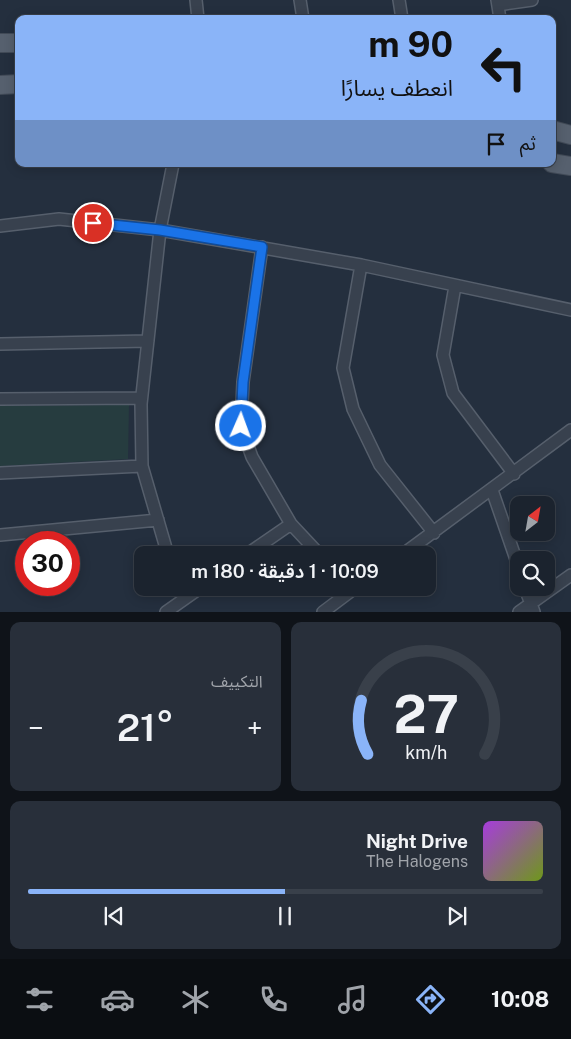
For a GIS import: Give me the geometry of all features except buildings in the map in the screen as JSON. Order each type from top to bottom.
[{"type":"main road","points":[[0,42],[15,43]]},
{"type":"main road","points":[[0,85],[15,84]]},
{"type":"main road","points":[[556,131],[571,135]]},
{"type":"main road","points":[[556,163],[571,166]]},
{"type":"street","points":[[196,0],[198,15]]},
{"type":"street","points":[[300,0],[302,15]]},
{"type":"street","points":[[399,0],[401,15]]},
{"type":"street","points":[[500,15],[498,2],[532,0]]},
{"type":"street","points":[[165,546],[142,466],[141,398],[160,230],[172,167]]},
{"type":"street","points":[[0,226],[59,220],[160,230],[361,265],[571,310]]},
{"type":"street","points":[[262,247],[243,382],[241,426],[252,457],[291,524],[312,546]]},
{"type":"street","points":[[361,265],[343,368],[354,409],[380,464],[434,533]]},
{"type":"street","points":[[455,286],[443,355],[453,393],[514,474]]},
{"type":"street","points":[[0,344],[148,341]]},
{"type":"street","points":[[0,398],[141,398]]},
{"type":"street","points":[[415,546],[571,430]]},
{"type":"street","points":[[0,473],[142,466]]},
{"type":"street","points":[[492,490],[513,551]]},
{"type":"street","points":[[0,535],[158,520]]},
{"type":"street","points":[[259,546],[291,524]]},
{"type":"street","points":[[519,612],[532,607],[571,575]]},
{"type":"street","points":[[166,612],[182,596]]},
{"type":"street","points":[[322,612],[342,596]]},
{"type":"green space","points":[[129,405],[128,459],[0,466],[0,406]]},
{"type":"route","points":[[93,223],[160,230],[262,247],[243,382],[241,426]]}]
